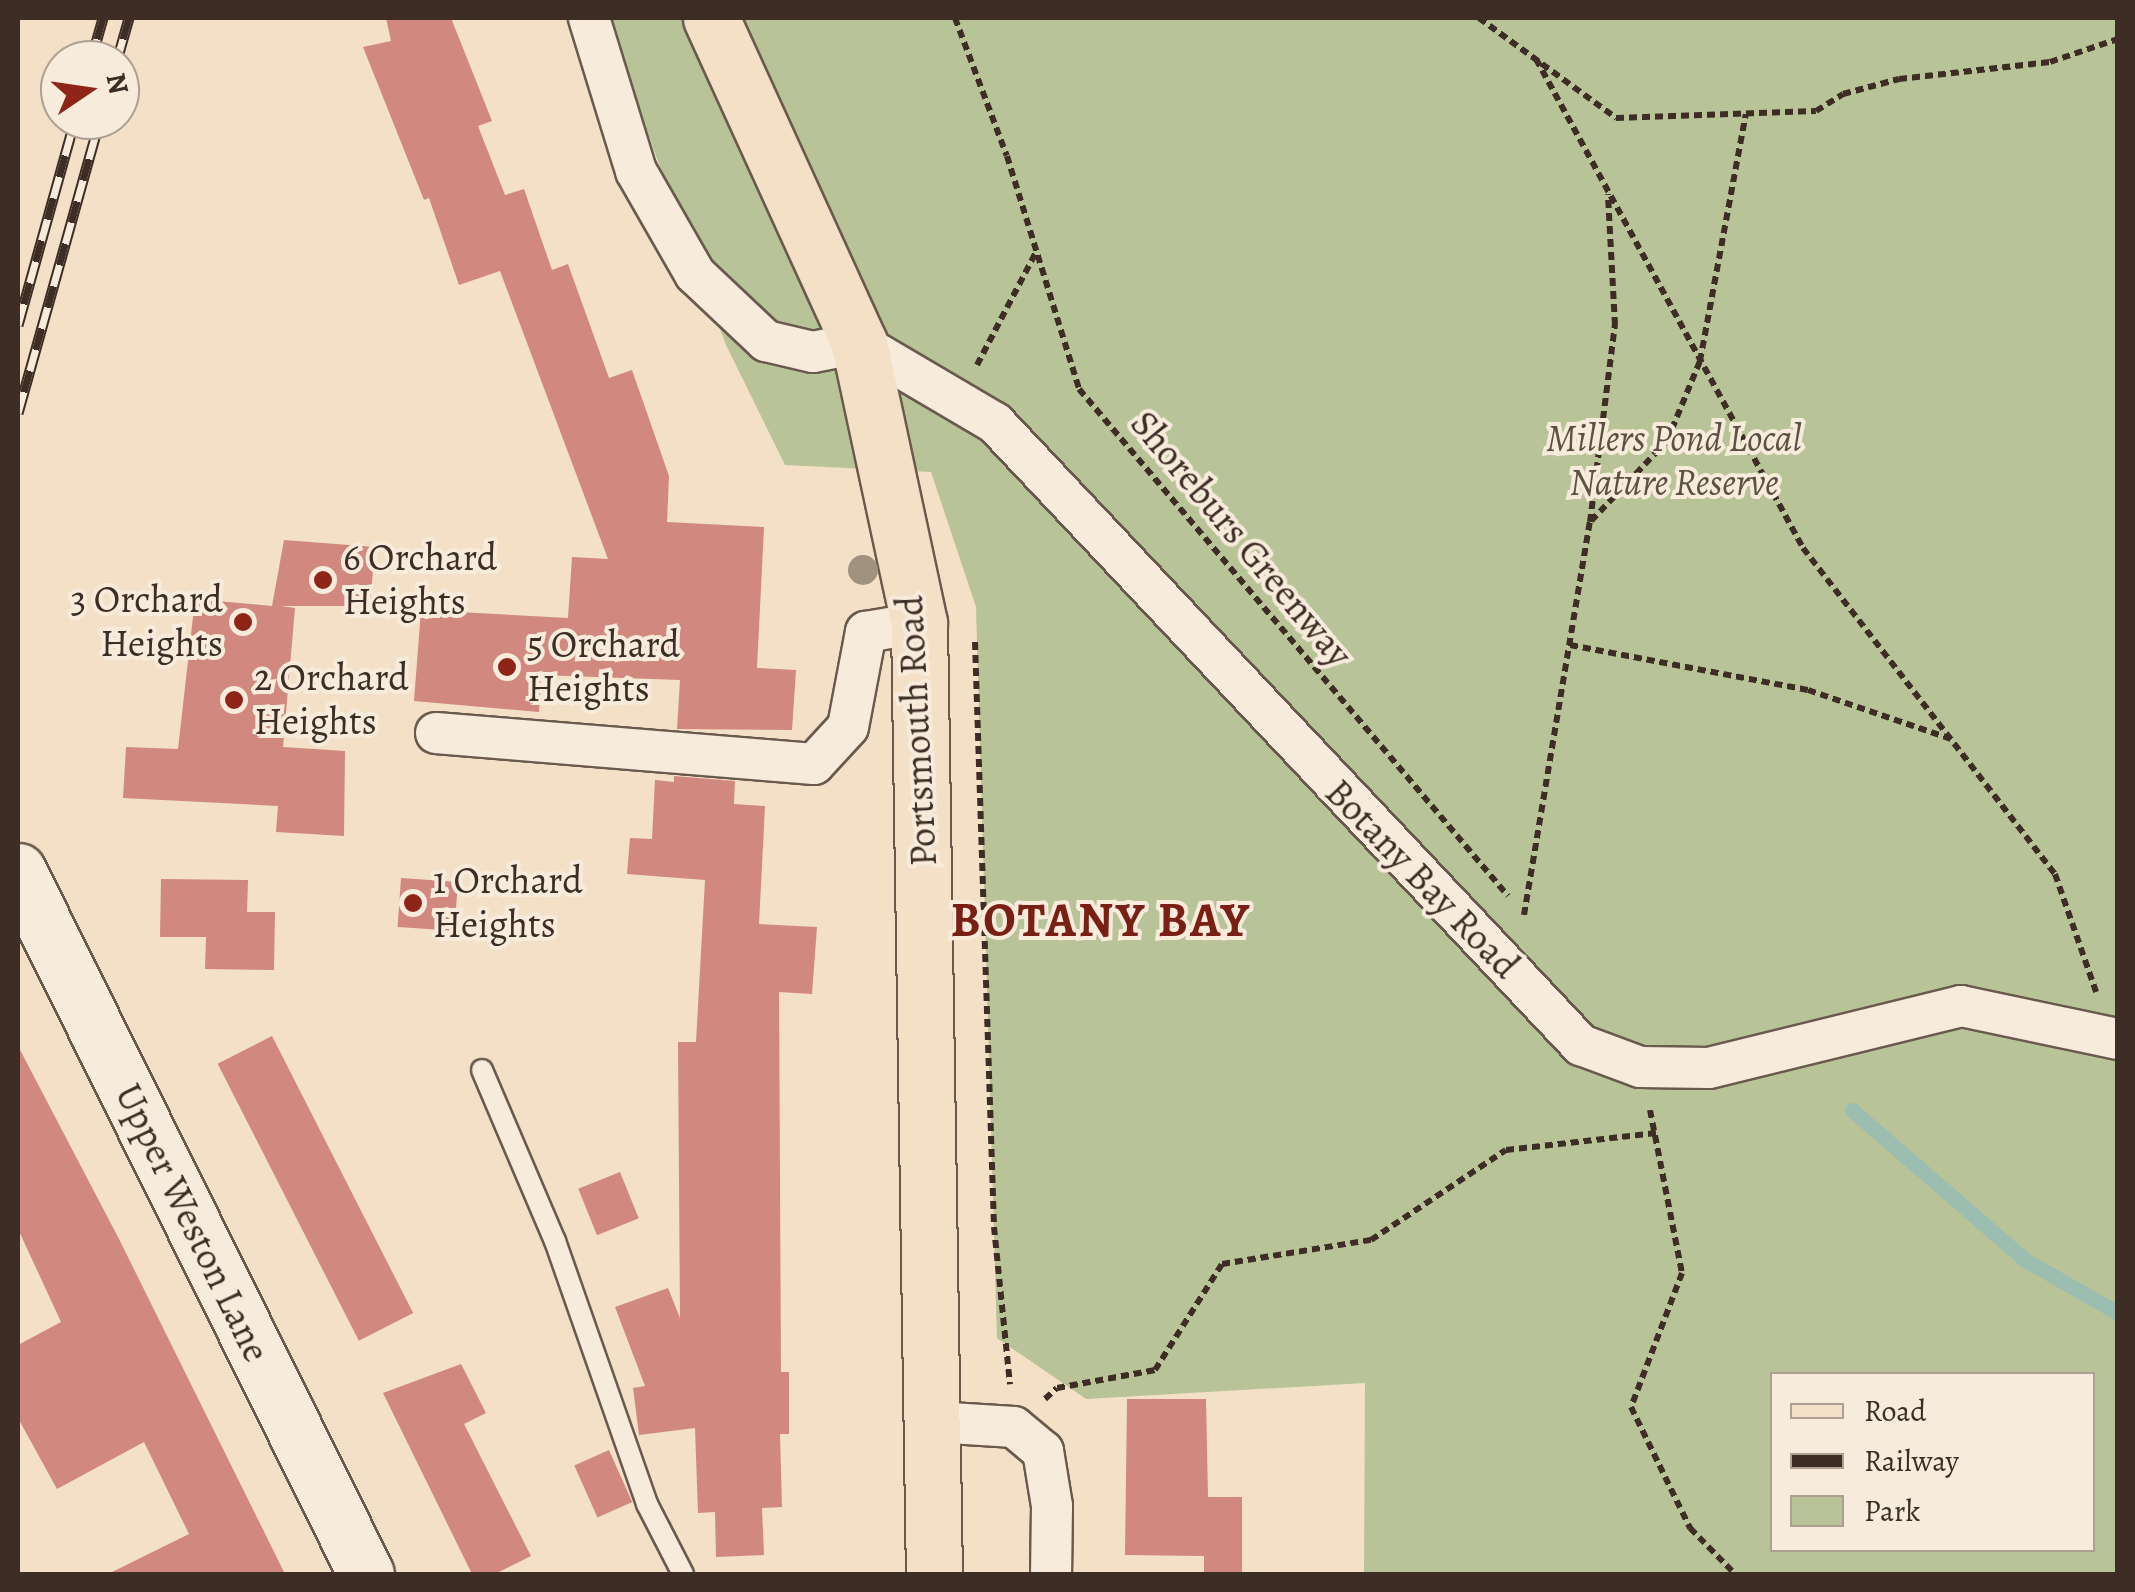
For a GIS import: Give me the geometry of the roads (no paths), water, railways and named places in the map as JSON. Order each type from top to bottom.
[{"type":"main road","name":"Portsmouth Road","points":[[711,18],[859,343],[919,623],[934,1574]]},
{"type":"street","points":[[590,18],[636,171],[695,274],[766,341],[813,352],[859,343]]},
{"type":"street","name":"Botany Bay Road","points":[[859,343],[995,423],[1581,1045],[1640,1067],[1709,1068],[1961,1006],[2114,1036]]},
{"type":"street","points":[[436,733],[814,764],[848,727],[866,632],[919,623]]},
{"type":"street","name":"Upper Weston Lane","points":[[18,871],[366,1574]]},
{"type":"street","points":[[934,1422],[1014,1427],[1043,1451],[1052,1506],[1051,1574]]},
{"type":"lane","points":[[482,1070],[555,1241],[647,1504],[683,1574]]},
{"type":"waterway","points":[[1852,1110],[2025,1260],[2118,1313]]},
{"type":"railway","points":[[97,40],[103,18]]},
{"type":"railway","points":[[123,40],[129,18]]},
{"type":"railway","points":[[18,325],[69,140]]},
{"type":"railway","points":[[18,413],[94,140]]},
{"type":"place","name":"6 Orchard Heights","points":[[323,580]]},
{"type":"place","name":"3 Orchard Heights","points":[[243,622]]},
{"type":"place","name":"5 Orchard Heights","points":[[507,667]]},
{"type":"place","name":"2 Orchard Heights","points":[[234,700]]},
{"type":"place","name":"1 Orchard Heights","points":[[413,903]]},
{"type":"district","name":"BOTANY BAY","points":[[1101,921]]},
{"type":"park label","name":"Millers Pond Local Nature Reserve","points":[[1674,461]]}]
